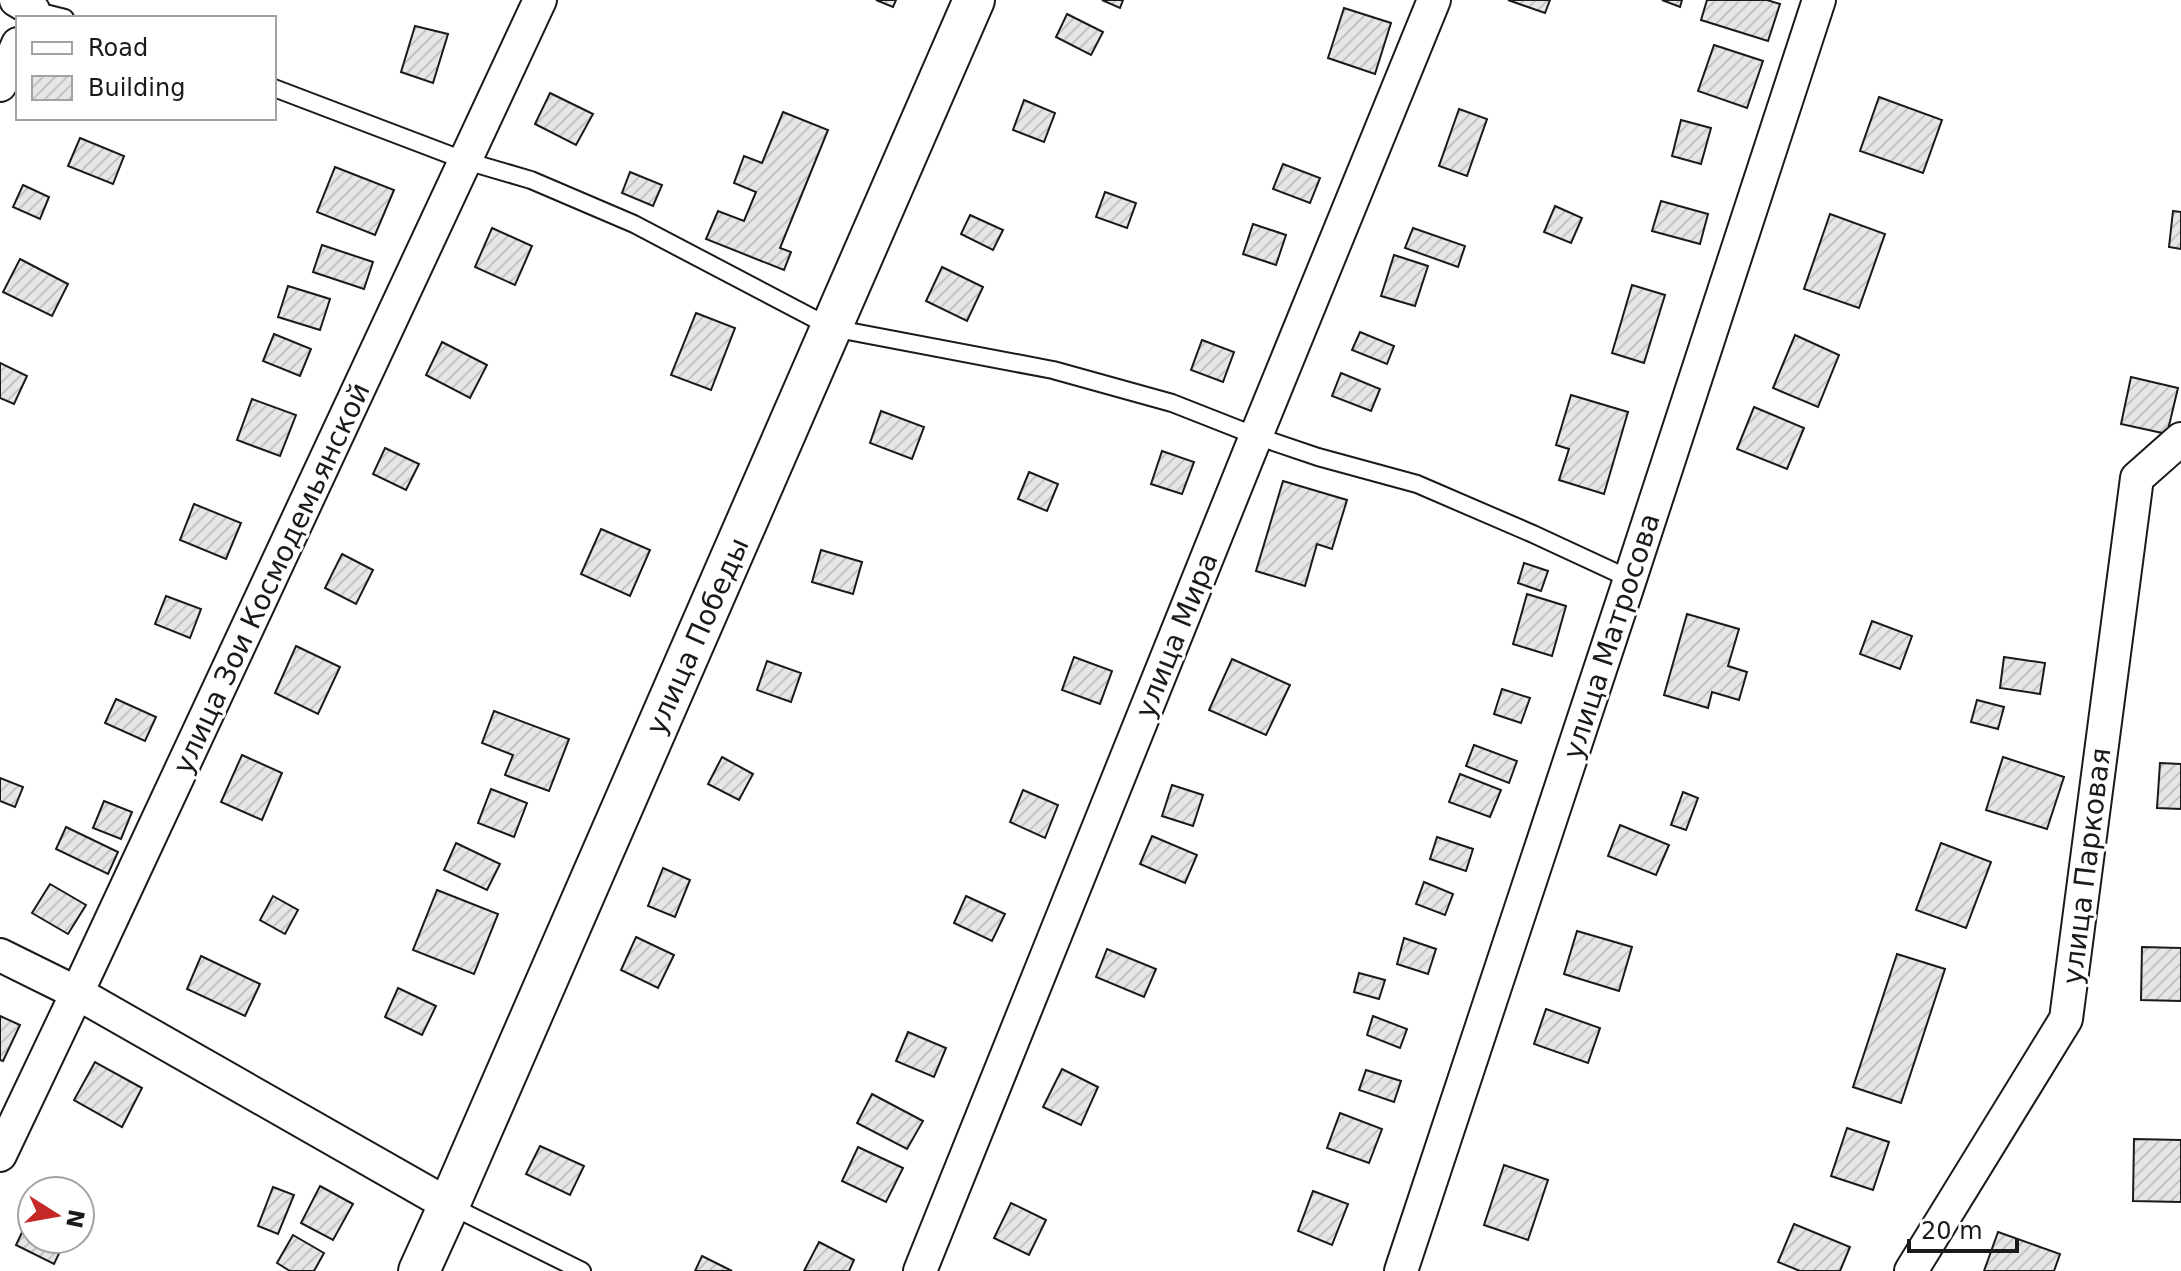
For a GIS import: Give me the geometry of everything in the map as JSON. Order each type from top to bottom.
[{"type":"street","name":"улица Зои Космодемьянской","points":[[0,1155],[540,0]]},
{"type":"street","name":"улица Победы","points":[[419,1271],[974,0]]},
{"type":"street","name":"улица Мира","points":[[920,1271],[1434,0]]},
{"type":"street","name":"улица Матросова","points":[[1401,1271],[1819,0]]},
{"type":"street","points":[[0,85],[16,49]]},
{"type":"street","name":"улица Парковая","points":[[1911,1271],[2066,1019],[2137,478],[2181,439]]},
{"type":"street","points":[[0,955],[77,993],[449,1205]]},
{"type":"lane","points":[[28,7],[58,16]]},
{"type":"lane","points":[[276,89],[466,161],[531,180],[634,224],[832,328],[1053,370],[1172,403],[1318,457],[1417,484],[1630,579]]},
{"type":"lane","points":[[449,1205],[582,1271]]},
{"type":"building","points":[[876,0],[896,0],[893,7]]},
{"type":"building","points":[[1102,0],[1123,0],[1120,8]]},
{"type":"building","points":[[1508,0],[1550,0],[1545,13]]},
{"type":"building","points":[[1662,0],[1682,0],[1680,7]]},
{"type":"building","points":[[1707,0],[1767,0],[1780,4],[1768,41],[1701,20]]},
{"type":"building","points":[[1344,8],[1391,23],[1375,74],[1328,58]]},
{"type":"building","points":[[1067,14],[1103,32],[1091,55],[1056,37]]},
{"type":"building","points":[[415,26],[448,34],[433,83],[401,72]]},
{"type":"building","points":[[1714,45],[1763,61],[1747,108],[1698,91]]},
{"type":"building","points":[[550,93],[593,114],[576,145],[535,124]]},
{"type":"building","points":[[1879,97],[1942,120],[1923,173],[1860,151]]},
{"type":"building","points":[[1024,100],[1055,113],[1044,142],[1013,130]]},
{"type":"building","points":[[1459,109],[1487,119],[1467,176],[1439,166]]},
{"type":"building","points":[[783,112],[828,130],[780,248],[791,252],[784,270],[706,239],[718,211],[744,221],[756,192],[734,183],[744,156],[762,163]]},
{"type":"building","points":[[1681,120],[1711,128],[1701,164],[1672,156]]},
{"type":"building","points":[[80,138],[124,156],[113,184],[68,166]]},
{"type":"building","points":[[1283,164],[1320,178],[1310,203],[1273,189]]},
{"type":"building","points":[[335,167],[394,190],[375,235],[317,212]]},
{"type":"building","points":[[630,172],[662,185],[653,206],[622,193]]},
{"type":"building","points":[[23,185],[49,197],[40,219],[13,207]]},
{"type":"building","points":[[1105,192],[1136,203],[1127,228],[1096,217]]},
{"type":"building","points":[[1661,201],[1708,214],[1700,244],[1652,231]]},
{"type":"building","points":[[1555,206],[1582,218],[1571,243],[1544,232]]},
{"type":"building","points":[[2173,211],[2181,212],[2181,249],[2169,247]]},
{"type":"building","points":[[1830,214],[1885,234],[1859,308],[1804,289]]},
{"type":"building","points":[[970,215],[1003,230],[993,250],[961,234]]},
{"type":"building","points":[[1253,224],[1286,235],[1276,265],[1243,254]]},
{"type":"building","points":[[492,228],[532,246],[515,285],[475,267]]},
{"type":"building","points":[[1413,228],[1465,246],[1458,267],[1405,248]]},
{"type":"building","points":[[322,245],[373,262],[364,289],[313,272]]},
{"type":"building","points":[[1394,255],[1428,266],[1415,306],[1381,296]]},
{"type":"building","points":[[20,259],[68,284],[52,316],[3,292]]},
{"type":"building","points":[[942,267],[983,287],[967,321],[926,301]]},
{"type":"building","points":[[1632,285],[1665,295],[1644,363],[1612,353]]},
{"type":"building","points":[[288,286],[330,299],[320,330],[278,317]]},
{"type":"building","points":[[696,313],[735,328],[711,390],[671,375]]},
{"type":"building","points":[[1360,332],[1394,346],[1387,364],[1352,350]]},
{"type":"building","points":[[274,334],[311,349],[300,376],[263,361]]},
{"type":"building","points":[[1795,335],[1839,355],[1818,407],[1773,388]]},
{"type":"building","points":[[1202,340],[1234,352],[1223,382],[1191,370]]},
{"type":"building","points":[[442,342],[487,365],[470,398],[426,375]]},
{"type":"building","points":[[0,363],[27,376],[14,404],[0,398]]},
{"type":"building","points":[[1341,373],[1380,389],[1371,411],[1332,396]]},
{"type":"building","points":[[2131,377],[2178,388],[2167,434],[2121,424]]},
{"type":"building","points":[[1571,395],[1628,412],[1604,494],[1559,480],[1569,449],[1556,445]]},
{"type":"building","points":[[252,399],[296,415],[280,456],[237,440]]},
{"type":"building","points":[[1754,407],[1804,428],[1787,469],[1737,449]]},
{"type":"building","points":[[881,411],[924,427],[912,459],[870,443]]},
{"type":"building","points":[[385,448],[419,464],[406,490],[373,474]]},
{"type":"building","points":[[1162,451],[1194,462],[1182,494],[1151,484]]},
{"type":"building","points":[[1029,472],[1058,484],[1047,511],[1018,499]]},
{"type":"building","points":[[1283,481],[1347,500],[1332,549],[1317,544],[1305,586],[1256,571]]},
{"type":"building","points":[[194,504],[241,523],[226,559],[180,540]]},
{"type":"building","points":[[601,529],[650,550],[630,596],[581,574]]},
{"type":"building","points":[[821,550],[862,562],[853,594],[812,582]]},
{"type":"building","points":[[342,554],[373,570],[356,604],[325,588]]},
{"type":"building","points":[[1524,563],[1548,571],[1541,591],[1518,583]]},
{"type":"building","points":[[1527,594],[1566,606],[1552,656],[1513,644]]},
{"type":"building","points":[[166,596],[201,609],[190,638],[155,624]]},
{"type":"building","points":[[1687,614],[1739,629],[1728,666],[1747,672],[1739,700],[1712,692],[1708,708],[1664,695]]},
{"type":"building","points":[[1872,621],[1912,636],[1900,669],[1860,654]]},
{"type":"building","points":[[296,646],[340,667],[318,714],[275,693]]},
{"type":"building","points":[[1074,657],[1112,671],[1100,704],[1062,690]]},
{"type":"building","points":[[2004,657],[2045,663],[2040,694],[2000,688]]},
{"type":"building","points":[[1232,659],[1290,685],[1266,735],[1209,710]]},
{"type":"building","points":[[767,661],[801,673],[791,702],[757,690]]},
{"type":"building","points":[[1502,689],[1530,698],[1521,723],[1494,714]]},
{"type":"building","points":[[116,699],[156,717],[145,741],[105,723]]},
{"type":"building","points":[[1977,700],[2004,707],[1998,729],[1971,722]]},
{"type":"building","points":[[494,711],[569,739],[549,791],[505,775],[513,755],[482,743]]},
{"type":"building","points":[[1474,745],[1517,761],[1509,783],[1466,766]]},
{"type":"building","points":[[242,755],[282,773],[262,820],[221,802]]},
{"type":"building","points":[[722,757],[753,774],[739,800],[708,784]]},
{"type":"building","points":[[2003,757],[2064,777],[2047,829],[1986,810]]},
{"type":"building","points":[[2160,763],[2181,764],[2181,809],[2157,808]]},
{"type":"building","points":[[1460,774],[1501,790],[1490,817],[1449,802]]},
{"type":"building","points":[[0,778],[23,787],[15,807],[0,801]]},
{"type":"building","points":[[1172,785],[1203,795],[1193,826],[1162,816]]},
{"type":"building","points":[[491,789],[527,803],[514,837],[478,823]]},
{"type":"building","points":[[1023,790],[1058,805],[1045,838],[1010,822]]},
{"type":"building","points":[[1683,792],[1698,798],[1686,830],[1671,825]]},
{"type":"building","points":[[104,801],[132,812],[121,839],[93,828]]},
{"type":"building","points":[[1620,825],[1669,845],[1656,875],[1608,856]]},
{"type":"building","points":[[66,827],[118,852],[108,874],[56,849]]},
{"type":"building","points":[[1152,836],[1197,855],[1185,883],[1140,864]]},
{"type":"building","points":[[1437,837],[1473,849],[1466,871],[1430,859]]},
{"type":"building","points":[[456,843],[500,864],[487,890],[444,870]]},
{"type":"building","points":[[1941,843],[1991,862],[1966,928],[1916,910]]},
{"type":"building","points":[[663,868],[690,880],[675,917],[648,906]]},
{"type":"building","points":[[1424,882],[1453,894],[1445,915],[1416,904]]},
{"type":"building","points":[[50,884],[86,905],[68,934],[32,913]]},
{"type":"building","points":[[437,890],[498,914],[474,974],[413,950]]},
{"type":"building","points":[[273,896],[298,910],[285,934],[260,920]]},
{"type":"building","points":[[966,896],[1005,914],[992,941],[954,923]]},
{"type":"building","points":[[1577,931],[1632,947],[1619,991],[1564,974]]},
{"type":"building","points":[[636,937],[674,955],[658,988],[621,970]]},
{"type":"building","points":[[1404,938],[1436,949],[1428,974],[1397,964]]},
{"type":"building","points":[[2142,947],[2181,948],[2181,1001],[2141,1000]]},
{"type":"building","points":[[1107,949],[1156,969],[1144,997],[1096,977]]},
{"type":"building","points":[[1897,954],[1945,969],[1901,1103],[1853,1087]]},
{"type":"building","points":[[201,956],[260,984],[245,1016],[187,989]]},
{"type":"building","points":[[1359,973],[1385,980],[1379,999],[1354,992]]},
{"type":"building","points":[[398,988],[436,1006],[422,1035],[385,1017]]},
{"type":"building","points":[[1546,1009],[1600,1028],[1588,1063],[1534,1044]]},
{"type":"building","points":[[0,1016],[20,1025],[3,1061],[0,1060]]},
{"type":"building","points":[[1373,1016],[1407,1029],[1400,1048],[1367,1035]]},
{"type":"building","points":[[908,1032],[946,1048],[934,1077],[896,1061]]},
{"type":"building","points":[[95,1062],[142,1088],[122,1127],[74,1100]]},
{"type":"building","points":[[1062,1069],[1098,1087],[1081,1125],[1043,1107]]},
{"type":"building","points":[[1366,1070],[1401,1081],[1394,1102],[1359,1090]]},
{"type":"building","points":[[872,1094],[923,1121],[907,1149],[857,1123]]},
{"type":"building","points":[[1340,1113],[1382,1129],[1369,1163],[1327,1148]]},
{"type":"building","points":[[1847,1128],[1889,1142],[1873,1190],[1831,1176]]},
{"type":"building","points":[[2134,1139],[2181,1140],[2181,1202],[2133,1201]]},
{"type":"building","points":[[540,1146],[584,1166],[570,1195],[526,1174]]},
{"type":"building","points":[[858,1147],[903,1168],[886,1202],[842,1181]]},
{"type":"building","points":[[1504,1165],[1548,1180],[1528,1240],[1484,1225]]},
{"type":"building","points":[[320,1186],[353,1204],[333,1240],[301,1223]]},
{"type":"building","points":[[273,1187],[294,1195],[278,1234],[258,1226]]},
{"type":"building","points":[[1313,1191],[1348,1204],[1332,1245],[1298,1231]]},
{"type":"building","points":[[1011,1203],[1046,1220],[1029,1255],[994,1238]]},
{"type":"building","points":[[1794,1224],[1850,1247],[1840,1271],[1800,1271],[1778,1262]]},
{"type":"building","points":[[1998,1232],[2060,1254],[2054,1271],[1984,1271]]},
{"type":"building","points":[[293,1235],[324,1253],[314,1271],[290,1271],[277,1263]]},
{"type":"building","points":[[819,1242],[854,1260],[849,1271],[804,1271]]},
{"type":"building","points":[[36,1255],[58,1255],[54,1264]]},
{"type":"building","points":[[702,1256],[732,1271],[695,1271]]}]
